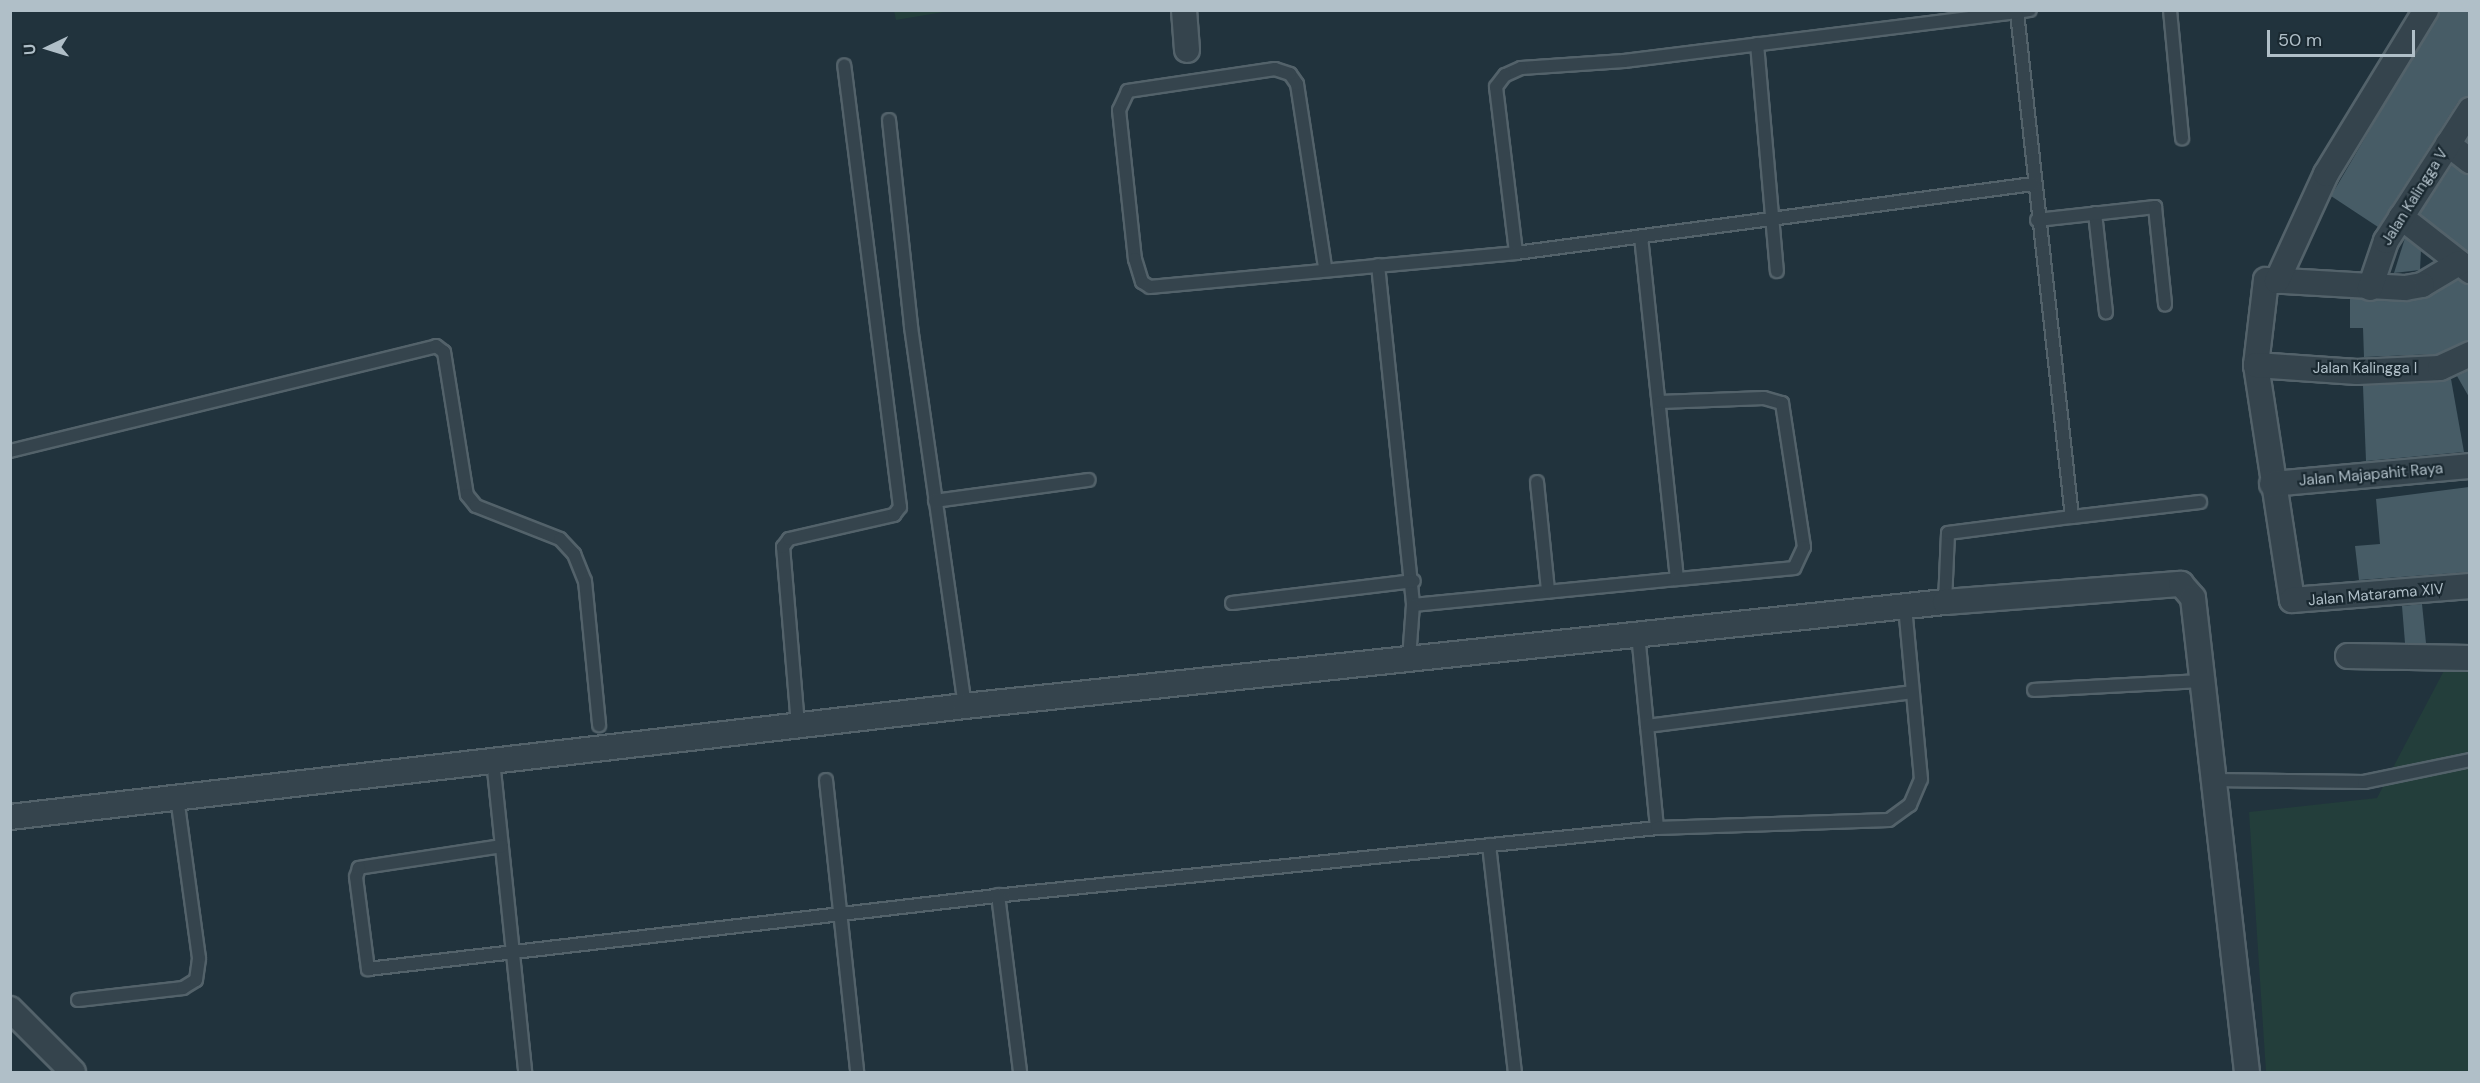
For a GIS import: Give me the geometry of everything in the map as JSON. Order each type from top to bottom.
[{"type":"street","points":[[1184,10],[1187,50]]},
{"type":"street","points":[[2277,281],[2326,174],[2426,10]]},
{"type":"street","name":"Jalan Kalingga V","points":[[2370,288],[2383,248],[2469,110]]},
{"type":"street","points":[[2448,144],[2469,161]]},
{"type":"street","points":[[2272,484],[2256,365],[2261,288],[2266,280],[2370,288],[2419,286],[2464,267],[2401,217]]},
{"type":"street","name":"Jalan Kalingga I","points":[[2256,365],[2358,372],[2440,368],[2469,354]]},
{"type":"street","name":"Jalan Majapahit Raya","points":[[2272,484],[2469,466]]},
{"type":"street","name":"Jalan Matarama XIV","points":[[2272,484],[2292,600],[2302,603],[2469,586]]},
{"type":"street","points":[[10,817],[965,706],[1638,634],[1905,609],[1945,602],[2181,584],[2193,598],[2200,681],[2247,1072]]},
{"type":"street","points":[[2348,656],[2469,658]]},
{"type":"street","points":[[10,1009],[73,1072]]},
{"type":"lane","points":[[2170,10],[2182,138]]},
{"type":"lane","points":[[1516,253],[1495,100],[1505,75],[1543,65],[1757,44],[2015,12],[2072,517]]},
{"type":"lane","points":[[1757,44],[1777,271]]},
{"type":"lane","points":[[798,725],[783,547],[789,539],[894,515],[900,507],[844,66]]},
{"type":"lane","points":[[1325,267],[1297,84],[1290,74],[1275,69],[1128,91],[1119,110],[1142,282],[1180,287],[1325,267],[1378,265],[1516,253],[1773,222],[2033,184]]},
{"type":"lane","points":[[889,120],[935,501],[965,706]]},
{"type":"lane","points":[[2037,220],[2155,207],[2165,304]]},
{"type":"lane","points":[[2096,213],[2106,312]]},
{"type":"lane","points":[[1641,237],[1677,579]]},
{"type":"lane","points":[[1378,265],[1414,581],[1408,659]]},
{"type":"lane","points":[[10,451],[436,346],[444,352],[467,495],[476,506],[560,539],[574,554],[585,581],[599,724]]},
{"type":"lane","points":[[1413,605],[1794,568],[1804,547],[1782,403],[1764,398],[1660,402]]},
{"type":"lane","points":[[935,501],[1089,480]]},
{"type":"lane","points":[[1537,482],[1548,591]]},
{"type":"lane","points":[[1945,602],[1948,533],[2200,502]]},
{"type":"lane","points":[[1232,603],[1414,581]]},
{"type":"lane","points":[[502,846],[360,868],[364,963],[377,971],[998,895],[1657,828],[1889,820],[1901,814],[1921,779],[1911,693],[1905,609]]},
{"type":"lane","points":[[1638,634],[1657,828]]},
{"type":"lane","points":[[2034,690],[2200,681]]},
{"type":"lane","points":[[1647,726],[1911,693]]},
{"type":"lane","points":[[2212,780],[2364,782],[2469,759]]},
{"type":"lane","points":[[493,760],[525,1072]]},
{"type":"lane","points":[[826,780],[857,1072]]},
{"type":"lane","points":[[78,1000],[183,988],[196,980],[199,958],[177,797]]},
{"type":"lane","points":[[1490,845],[1515,1072]]},
{"type":"lane","points":[[998,895],[1020,1072]]},
{"type":"green space","points":[[894,10],[950,11],[896,20]]},
{"type":"green space","points":[[2469,662],[2469,1072],[2266,1072],[2249,812],[2377,798],[2448,663]]},
{"type":"building","points":[[2440,10],[2469,10],[2469,96],[2458,102],[2378,227],[2331,196]]},
{"type":"building","points":[[2452,165],[2469,175],[2469,253],[2420,214]]},
{"type":"building","points":[[2405,238],[2421,250],[2420,270],[2394,273]]},
{"type":"building","points":[[2458,280],[2469,285],[2469,340],[2437,354],[2364,357],[2363,328],[2350,328],[2350,299],[2424,299]]},
{"type":"building","points":[[2469,370],[2469,397],[2457,376]]},
{"type":"building","points":[[2451,379],[2464,452],[2366,461],[2363,386]]},
{"type":"building","points":[[2469,487],[2469,572],[2359,580],[2355,546],[2380,544],[2376,499]]},
{"type":"building","points":[[2422,604],[2426,643],[2405,643],[2402,606]]}]
